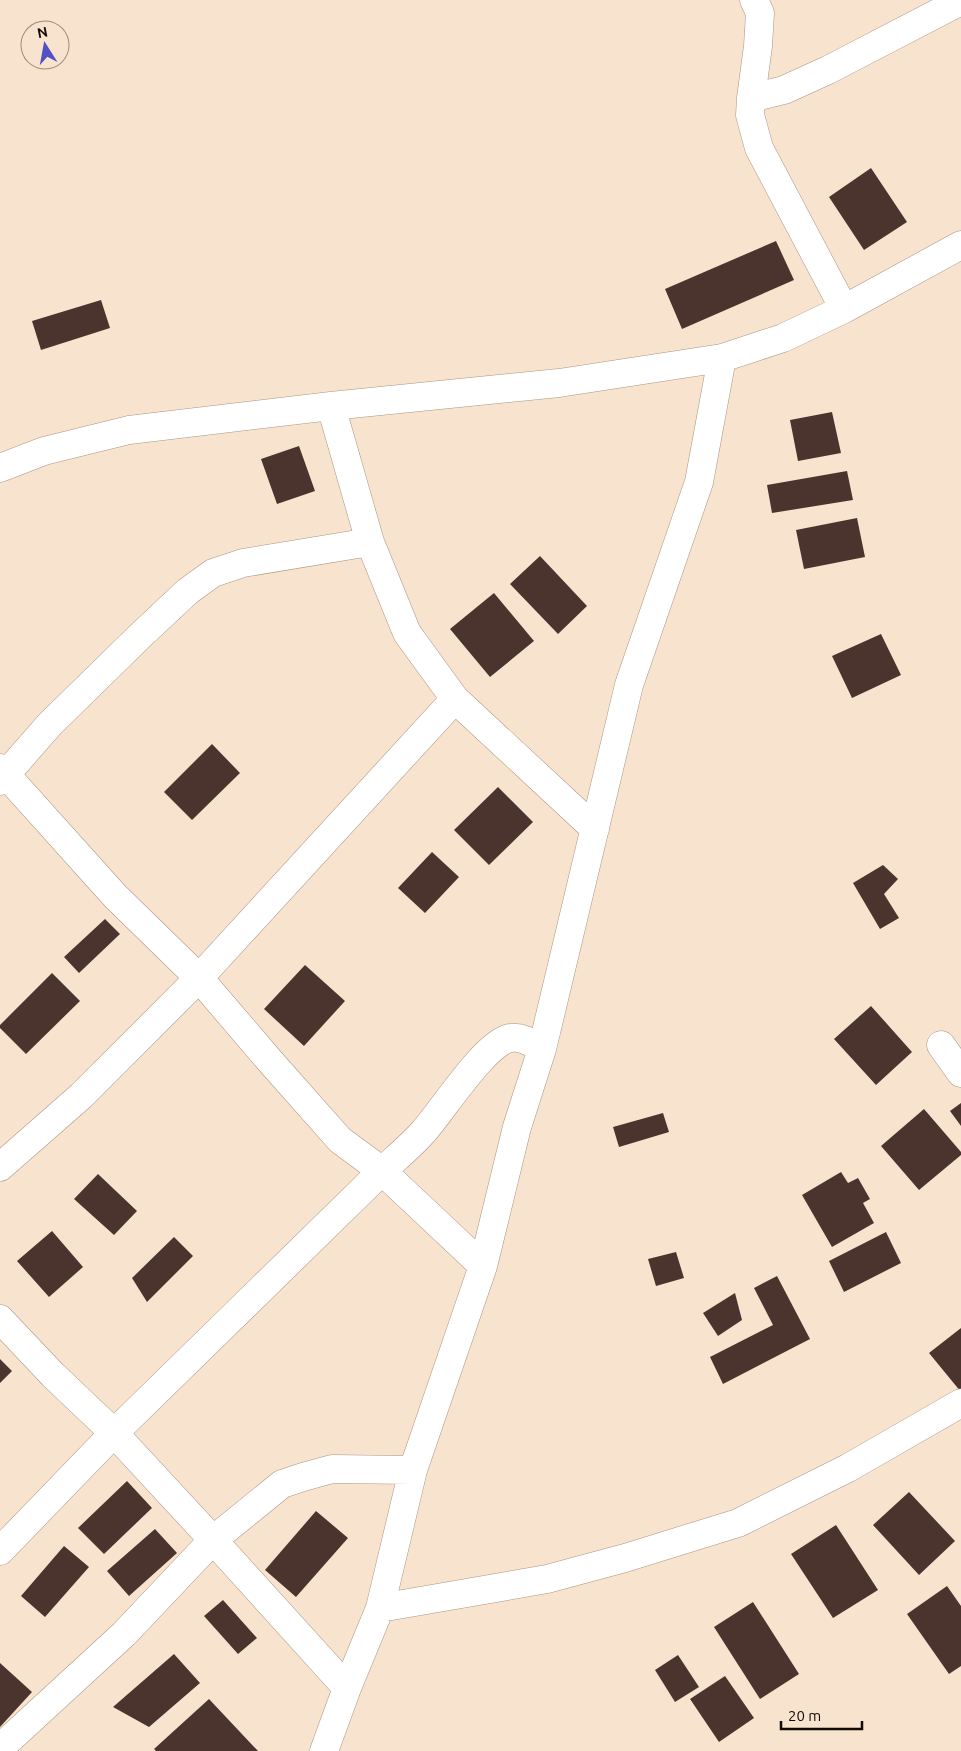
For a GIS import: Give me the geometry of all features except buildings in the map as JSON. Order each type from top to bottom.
[{"type":"street","points":[[754,0],[760,13],[750,115],[759,148],[844,309]]},
{"type":"street","points":[[751,98],[784,90],[828,70],[961,1]]},
{"type":"street","points":[[0,468],[44,451],[129,430],[331,406],[559,384],[722,358],[783,338],[844,309],[961,245]]},
{"type":"street","points":[[324,1751],[347,1688],[380,1608],[414,1470],[483,1266],[517,1127],[542,1048],[629,685],[699,482],[722,358]]},
{"type":"street","points":[[331,406],[370,542],[407,633],[455,699],[595,829]]},
{"type":"street","points":[[370,542],[243,563],[213,573],[188,591],[127,649],[2,774],[115,896],[199,978],[270,1062],[340,1140],[382,1171],[483,1266]]},
{"type":"street","points":[[0,1166],[81,1096],[199,978],[455,699]]},
{"type":"street","points":[[0,1551],[114,1434],[424,1132],[471,1070],[496,1046],[510,1038],[526,1039],[542,1048]]},
{"type":"street","points":[[941,1045],[961,1073]]},
{"type":"street","points":[[0,1319],[53,1375],[114,1434],[347,1688]]},
{"type":"street","points":[[380,1608],[547,1579],[625,1558],[738,1523],[848,1468],[961,1403]]},
{"type":"street","points":[[0,1748],[124,1634],[213,1540],[282,1484],[332,1470],[414,1470]]}]
